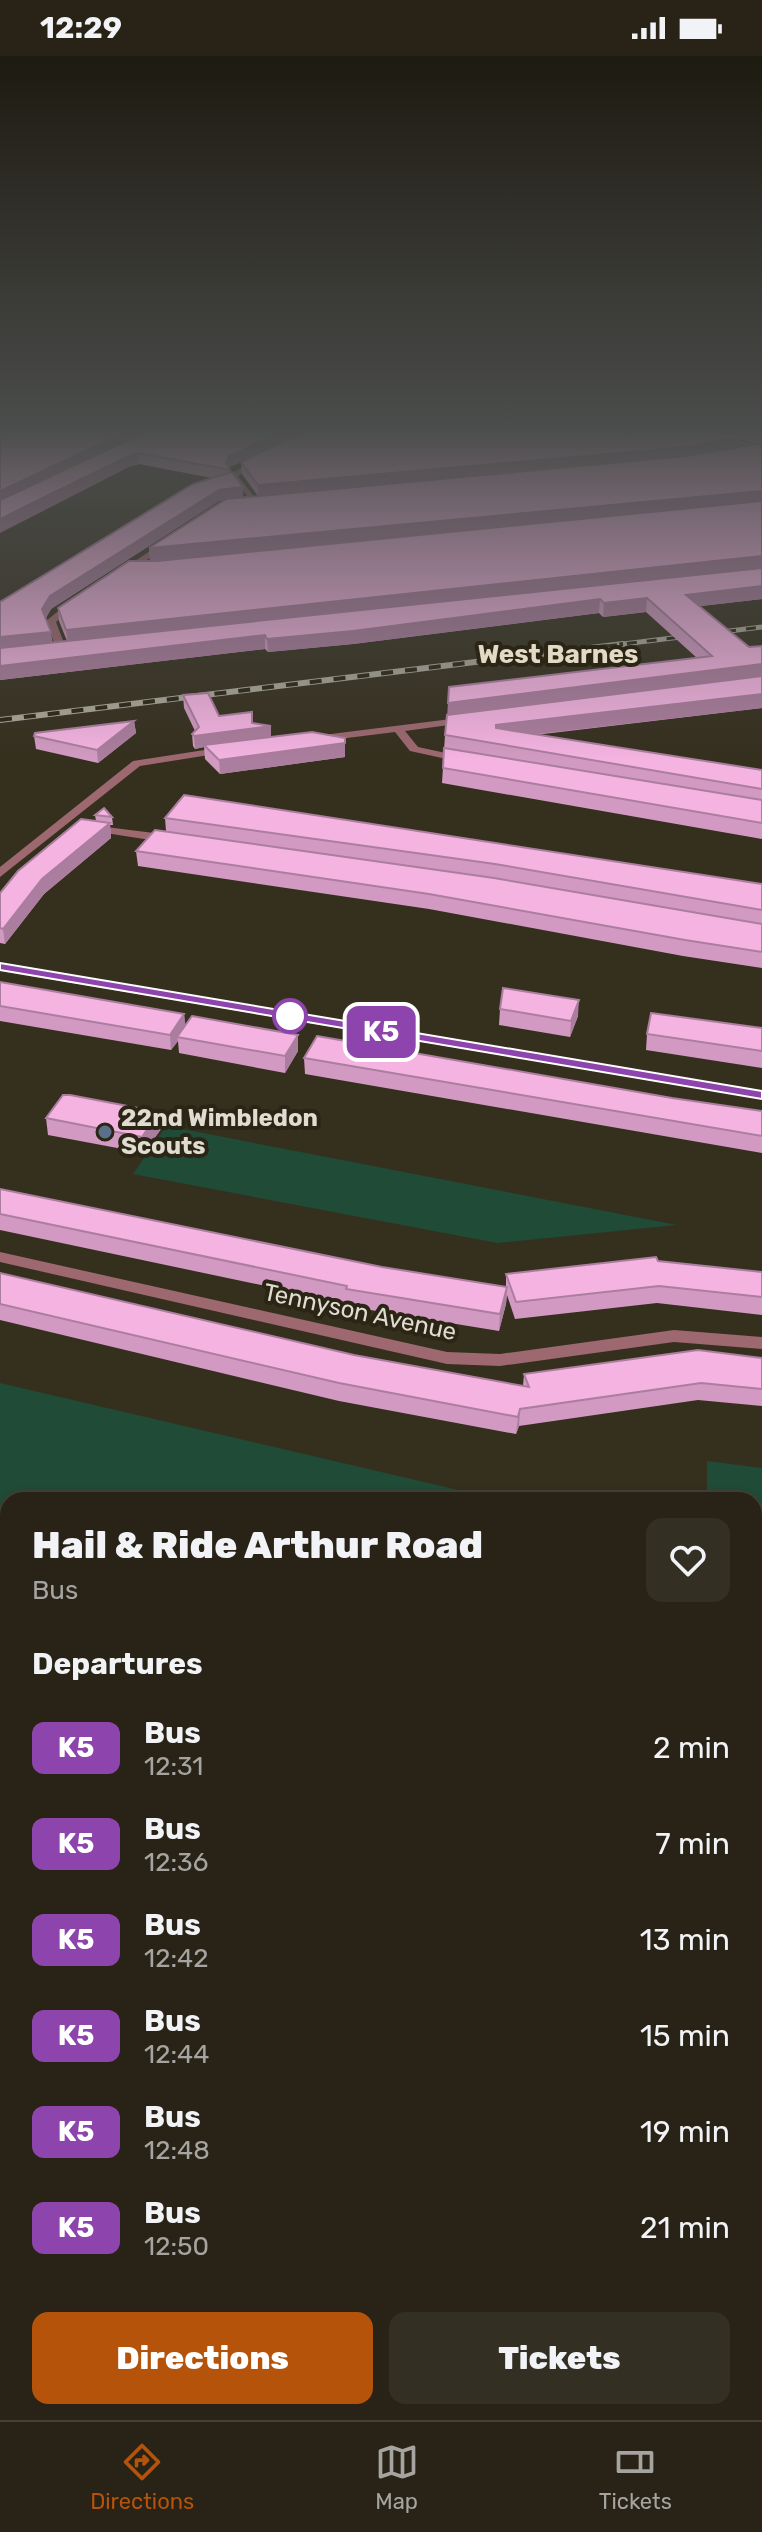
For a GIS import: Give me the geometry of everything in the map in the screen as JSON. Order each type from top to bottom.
[{"type":"street","points":[[116,576],[170,540]]},
{"type":"street","points":[[127,568],[147,568]]},
{"type":"street","points":[[62,651],[51,621],[80,599]]},
{"type":"street","points":[[50,652],[77,649]]},
{"type":"street","points":[[297,741],[475,719]]},
{"type":"street","points":[[398,729],[414,749],[478,762]]},
{"type":"street","points":[[0,873],[137,763],[240,748]]},
{"type":"street","points":[[61,824],[185,841]]},
{"type":"street","points":[[0,967],[762,1095]]},
{"type":"street","name":"Tennyson Avenue","points":[[0,1257],[447,1358],[500,1360],[674,1336],[762,1343]]},
{"type":"green space","points":[[166,1126],[677,1225],[497,1243],[133,1174]]},
{"type":"green space","points":[[0,1383],[467,1492],[0,1492]]},
{"type":"green space","points":[[707,1461],[762,1468],[762,1492],[707,1492]]},
{"type":"building","points":[[101,540],[139,540],[50,596],[42,609],[51,632],[0,637],[0,602]]},
{"type":"building","points":[[161,540],[232,540],[149,548]]},
{"type":"building","points":[[366,540],[762,540],[762,556],[66,630],[58,608],[129,561],[157,561]]},
{"type":"building","points":[[762,568],[762,586],[686,595],[749,647],[762,646],[762,664],[448,703],[449,687],[712,656],[647,598],[604,603],[600,599],[353,631],[267,639],[265,635],[0,666],[0,648]]},
{"type":"building","points":[[762,676],[762,694],[496,725],[496,728],[762,770],[762,789],[445,735],[447,715]]},
{"type":"building","points":[[208,693],[219,716],[252,712],[252,723],[271,726],[194,736],[192,734],[199,727],[183,695]]},
{"type":"building","points":[[134,721],[97,750],[34,736],[35,733]]},
{"type":"building","points":[[312,732],[345,738],[345,743],[219,760],[204,745]]},
{"type":"building","points":[[444,748],[762,800],[762,823],[443,768]]},
{"type":"building","points":[[184,795],[762,884],[762,910],[495,864],[165,818]]},
{"type":"building","points":[[104,808],[112,817],[95,815]]},
{"type":"building","points":[[81,819],[110,823],[42,879],[3,929],[0,928],[0,893],[18,871]]},
{"type":"building","points":[[155,830],[494,878],[762,924],[762,952],[429,894],[136,851]]},
{"type":"building","points":[[0,982],[184,1014],[170,1035],[0,1006]]},
{"type":"building","points":[[503,988],[579,1000],[571,1021],[500,1009]]},
{"type":"building","points":[[651,1013],[762,1028],[762,1051],[647,1034]]},
{"type":"building","points":[[192,1016],[298,1035],[285,1056],[177,1037]]},
{"type":"building","points":[[317,1036],[762,1111],[762,1136],[304,1058]]},
{"type":"building","points":[[63,1095],[159,1112],[142,1137],[46,1118]]},
{"type":"building","points":[[0,1189],[382,1267],[507,1287],[500,1314],[346,1289],[347,1286],[0,1214]]},
{"type":"building","points":[[656,1257],[658,1261],[762,1272],[762,1297],[659,1286],[516,1302],[506,1274]]},
{"type":"building","points":[[0,1273],[354,1355],[529,1387],[524,1374],[698,1350],[762,1358],[762,1389],[701,1383],[520,1409],[518,1417],[339,1383],[0,1304]]},
{"type":"railway","points":[[607,646],[762,627]]},
{"type":"railway","points":[[0,720],[623,644]]},
{"type":"bus line","name":"K5","points":[[0,967],[526,1058],[762,1095]]},
{"type":"place","name":"22nd Wimbledon Scouts","points":[[105,1132]]},
{"type":"district","name":"West Barnes","points":[[558,654]]}]
